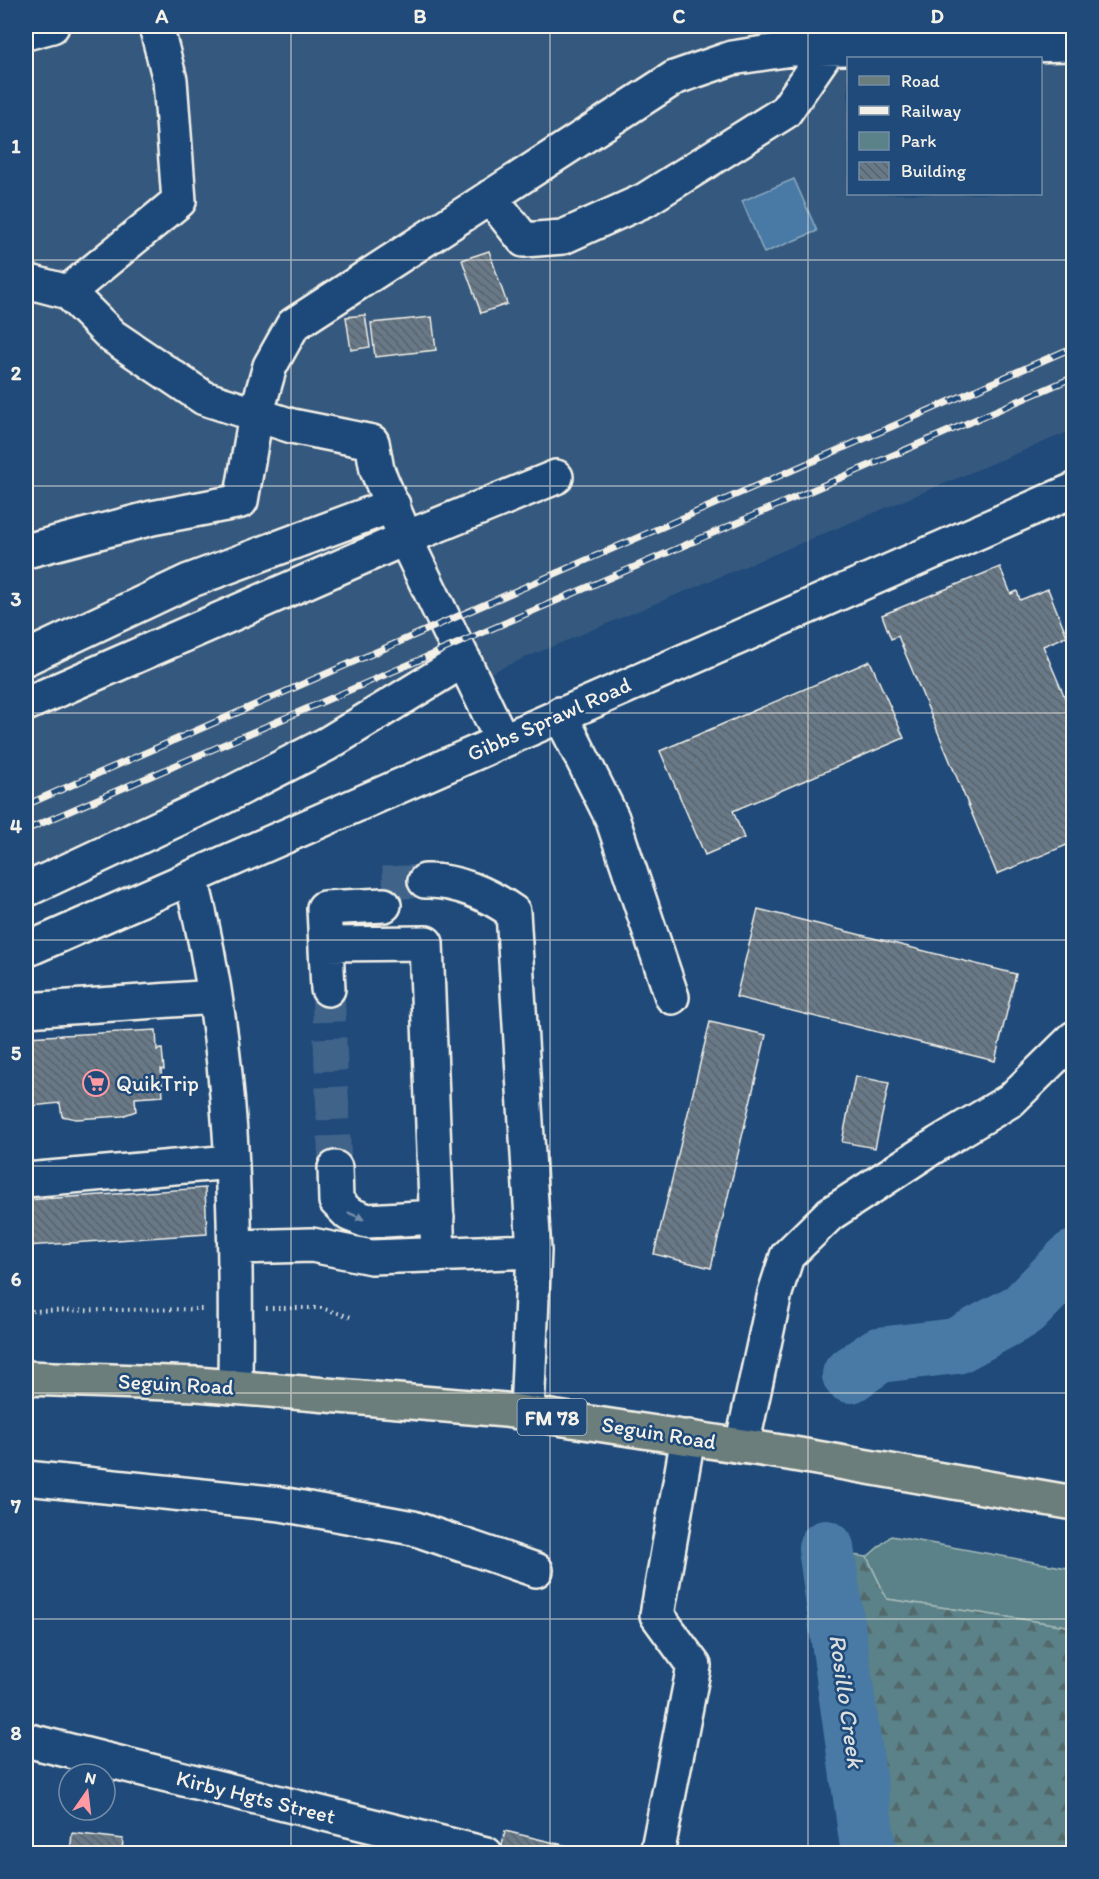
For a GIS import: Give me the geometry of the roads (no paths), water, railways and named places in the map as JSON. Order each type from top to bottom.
[{"type":"main road","name":"Seguin Road","points":[[26,1378],[235,1387],[527,1413],[688,1437],[1074,1503]]},
{"type":"street","points":[[26,33],[52,26]]},
{"type":"street","points":[[68,292],[179,201],[170,80],[156,26]]},
{"type":"street","points":[[26,551],[152,519],[241,501],[256,415],[270,366],[293,325],[674,78],[732,58],[792,49],[1074,44]]},
{"type":"street","points":[[490,197],[524,240],[563,237],[645,200],[785,112],[830,48]]},
{"type":"street","points":[[26,283],[68,292],[112,336],[204,398],[292,426],[372,442],[377,470],[406,538],[502,740]]},
{"type":"street","points":[[26,704],[406,538],[556,477]]},
{"type":"street","name":"Gibbs Sprawl Road","points":[[26,951],[560,714],[1074,490]]},
{"type":"street","points":[[26,658],[189,581],[393,505]]},
{"type":"street","points":[[26,890],[212,803],[327,744],[464,660]]},
{"type":"street","points":[[560,714],[612,818],[672,997]]},
{"type":"street","points":[[190,878],[206,937],[222,1039],[236,1247],[235,1387]]},
{"type":"street","points":[[425,892],[442,880],[494,897],[513,912],[534,1251],[527,1413]]},
{"type":"street","points":[[328,989],[324,908],[350,907],[359,887],[383,894]]},
{"type":"street","points":[[327,944],[426,943],[438,1255]]},
{"type":"street","points":[[26,1010],[215,997]]},
{"type":"street","points":[[742,1446],[775,1293],[787,1256],[830,1214],[939,1143],[1011,1100],[1074,1038]]},
{"type":"street","points":[[26,1179],[231,1162]]},
{"type":"street","points":[[335,1168],[336,1201],[349,1214],[367,1221],[437,1217]]},
{"type":"street","points":[[236,1247],[312,1245],[371,1257],[534,1251]]},
{"type":"street","points":[[657,1854],[694,1666],[657,1615],[688,1437]]},
{"type":"street","points":[[26,1478],[292,1506],[413,1528],[536,1570]]},
{"type":"street","name":"Kirby Hgts Street","points":[[26,1740],[486,1854]]},
{"type":"waterway","name":"Rosillo Creek","points":[[850,1375],[879,1355],[956,1346],[1023,1310],[1074,1258]]},
{"type":"waterway","name":"Rosillo Creek","points":[[826,1548],[869,1854]]},
{"type":"tunnel","points":[[383,883],[425,881]]},
{"type":"tunnel","points":[[328,989],[335,1168]]},
{"type":"railway","points":[[26,805],[1074,347]]},
{"type":"railway","points":[[26,830],[1074,377]]},
{"type":"place","name":"QuikTrip","points":[[96,1083]]}]
